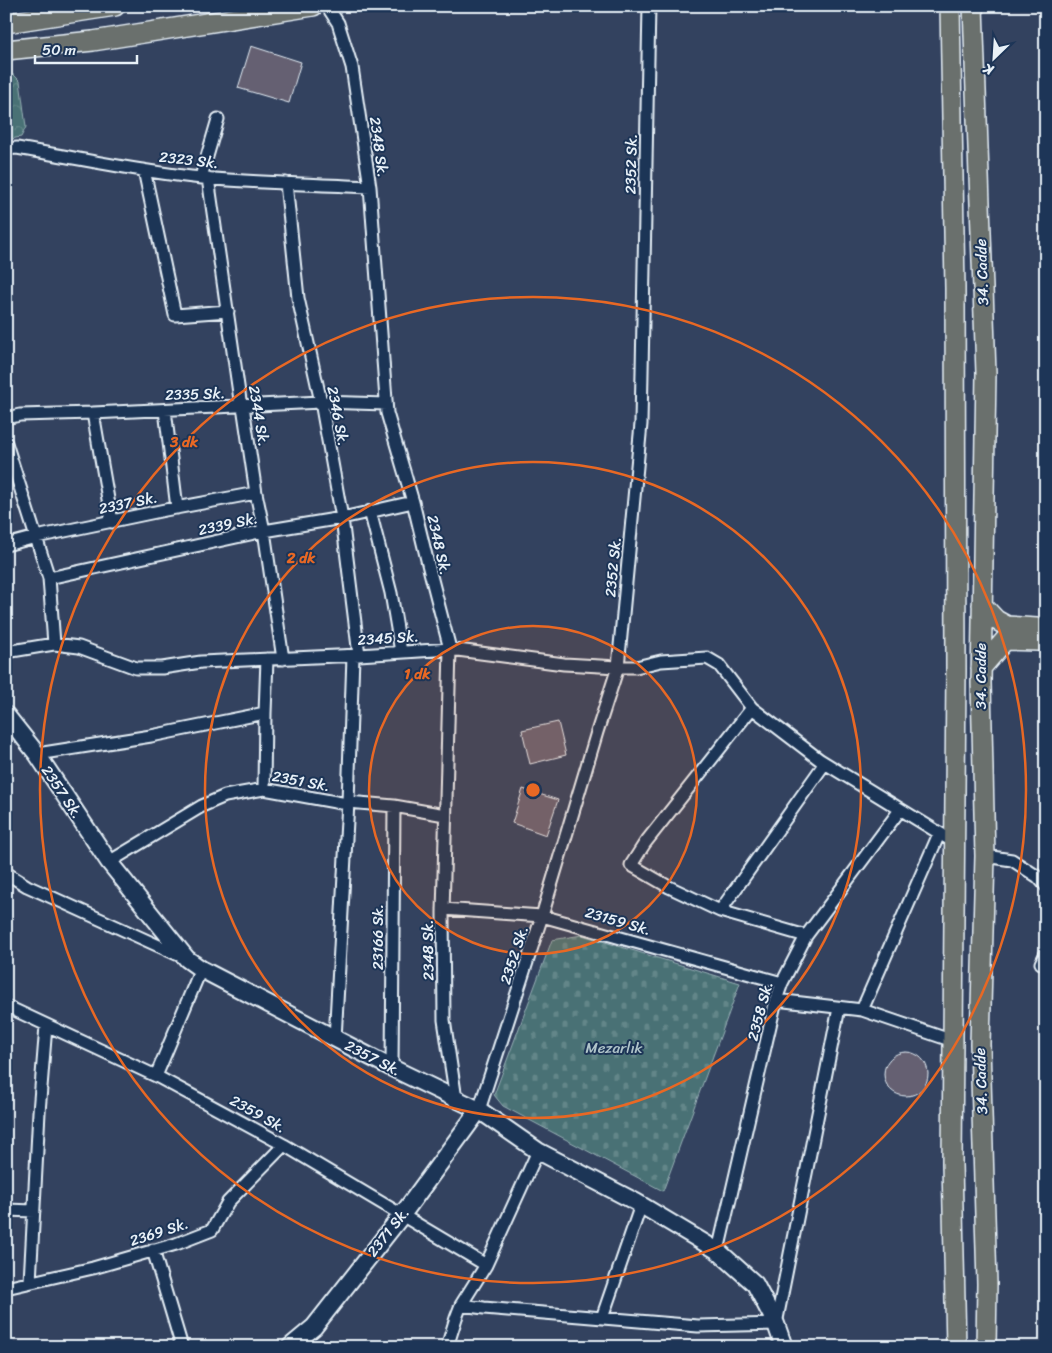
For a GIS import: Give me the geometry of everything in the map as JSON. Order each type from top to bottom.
[{"type":"main road","points":[[6,23],[115,6]]},
{"type":"main road","points":[[6,50],[93,42],[313,6]]},
{"type":"main road","name":"34. Cadde","points":[[950,6],[955,308],[956,671],[947,838],[953,1041],[952,1163],[956,1347]]},
{"type":"main road","name":"34. Cadde","points":[[973,6],[986,373],[981,668],[985,856],[980,1044],[986,1347]]},
{"type":"main road","points":[[982,605],[1006,633],[1038,641],[1046,637]]},
{"type":"main road","points":[[981,668],[1006,633],[1037,628],[1046,632]]},
{"type":"street","name":"2348 Sk.","points":[[327,6],[338,23],[352,67],[370,187],[387,413],[414,502],[450,648],[443,909],[444,1020],[456,1099]]},
{"type":"street","name":"2352 Sk.","points":[[479,1110],[542,916],[618,667],[641,424],[649,6]]},
{"type":"street","name":"2344 Sk.","points":[[218,119],[204,178],[228,311],[240,400],[244,406],[283,659]]},
{"type":"street","name":"2323 Sk.","points":[[6,149],[17,148],[144,170],[204,178],[370,187]]},
{"type":"street","points":[[144,170],[175,315],[228,311]]},
{"type":"street","name":"2346 Sk.","points":[[286,183],[298,298],[321,402],[342,518],[356,655],[335,1039]]},
{"type":"street","name":"2335 Sk.","points":[[6,418],[20,415],[321,402],[386,404]]},
{"type":"street","points":[[166,410],[177,508]]},
{"type":"street","points":[[92,413],[112,522]]},
{"type":"street","points":[[6,443],[49,578],[54,644]]},
{"type":"street","name":"2337 Sk.","points":[[6,545],[36,537],[256,493]]},
{"type":"street","name":"2339 Sk.","points":[[49,578],[264,531],[342,518],[414,502]]},
{"type":"street","points":[[370,511],[391,593],[401,652]]},
{"type":"street","name":"2345 Sk.","points":[[6,652],[54,644],[79,647],[136,668],[162,668],[201,662],[356,655],[450,648],[564,664],[618,667],[636,667],[661,661],[706,658],[719,665],[752,708],[825,763],[947,838]]},
{"type":"street","points":[[264,789],[268,659]]},
{"type":"street","points":[[752,708],[645,843],[631,865],[669,887],[720,911],[806,936]]},
{"type":"street","points":[[37,754],[151,736],[265,713]]},
{"type":"street","name":"2357 Sk.","points":[[6,715],[37,754],[109,862],[187,959],[201,969],[335,1039],[479,1110],[538,1151],[641,1205],[718,1251],[755,1284],[776,1324],[784,1347]]},
{"type":"street","points":[[720,911],[825,763]]},
{"type":"street","name":"2351 Sk.","points":[[109,862],[202,806],[225,796],[264,789],[341,803],[394,806],[445,815]]},
{"type":"street","name":"23166 Sk.","points":[[392,1068],[394,806]]},
{"type":"street","name":"2358 Sk.","points":[[718,1251],[776,1000],[782,983],[806,936],[900,810]]},
{"type":"street","points":[[862,1010],[947,838]]},
{"type":"street","points":[[985,856],[1012,860],[1038,877],[1046,886]]},
{"type":"street","points":[[6,873],[27,886],[187,959]]},
{"type":"street","name":"23159 Sk.","points":[[443,909],[542,916],[782,983]]},
{"type":"street","points":[[156,1076],[201,969]]},
{"type":"street","points":[[776,1000],[862,1010],[953,1041]]},
{"type":"street","name":"2359 Sk.","points":[[6,1006],[156,1076],[284,1145],[486,1265]]},
{"type":"street","points":[[462,1305],[698,1326],[776,1324],[839,1008]]},
{"type":"street","points":[[30,1282],[39,1112],[46,1026]]},
{"type":"street","name":"2371 Sk.","points":[[290,1347],[314,1327],[402,1215],[479,1110]]},
{"type":"street","name":"2369 Sk.","points":[[6,1288],[93,1268],[176,1244],[212,1230],[228,1202],[284,1145]]},
{"type":"street","points":[[447,1347],[462,1305],[486,1265],[538,1151]]},
{"type":"street","points":[[602,1318],[641,1205]]},
{"type":"street","points":[[6,1210],[34,1211]]},
{"type":"street","points":[[153,1250],[182,1347]]},
{"type":"green space","points":[[14,75],[20,81],[26,127],[21,137],[6,140],[6,76]]},
{"type":"green space","name":"Mezarlık","points":[[582,935],[740,983],[663,1191],[503,1106],[494,1095],[552,940]]},
{"type":"building","points":[[251,46],[301,62],[289,103],[238,88]]},
{"type":"building","points":[[558,722],[566,755],[530,764],[522,730]]},
{"type":"building","points":[[523,789],[558,800],[546,835],[512,823]]},
{"type":"building","points":[[902,1052],[910,1052],[922,1058],[928,1074],[922,1090],[910,1096],[902,1096],[890,1090],[884,1078],[884,1070],[890,1058]]}]
